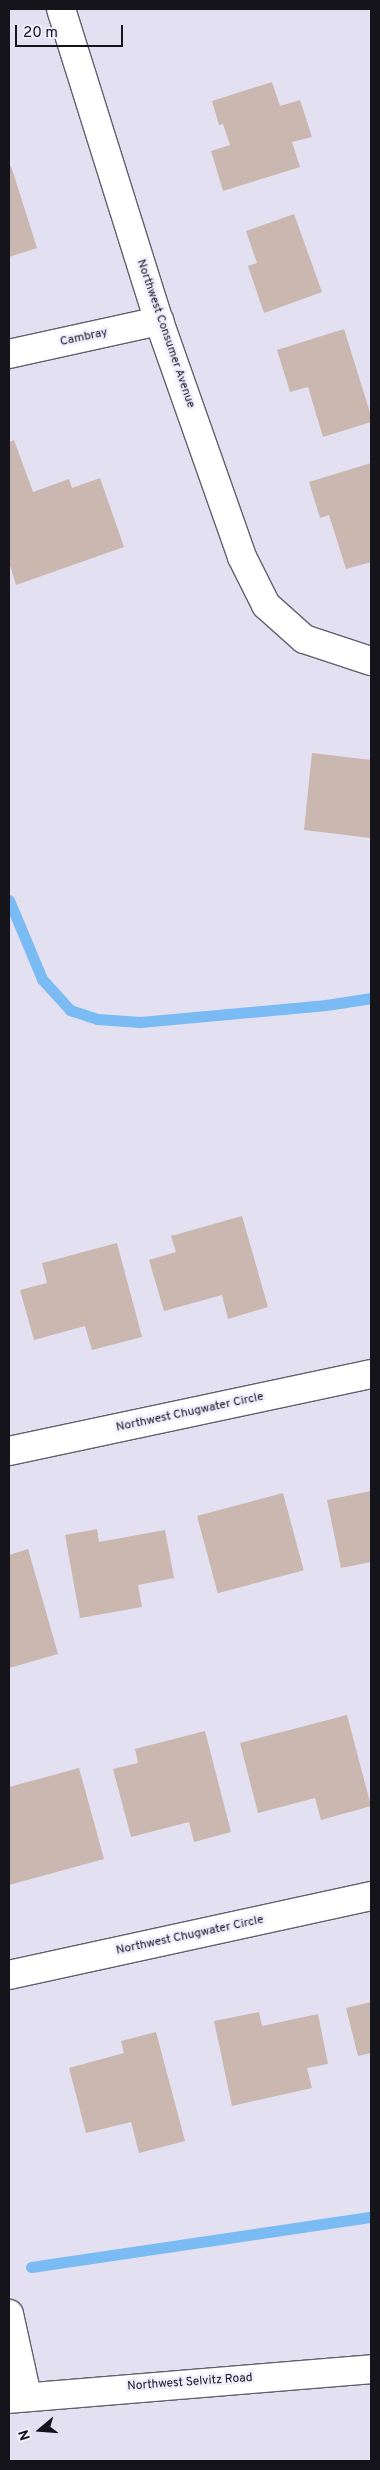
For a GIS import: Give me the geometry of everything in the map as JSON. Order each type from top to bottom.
[{"type":"street","name":"Northwest Consumer Avenue","points":[[61,9],[159,321],[242,557],[266,605],[304,639],[371,661]]},
{"type":"street","name":"Cambray","points":[[9,354],[159,321]]},
{"type":"street","name":"Northwest Chugwater Circle","points":[[9,1451],[371,1374]]},
{"type":"street","name":"Northwest Chugwater Circle","points":[[9,1975],[371,1896]]},
{"type":"street","points":[[9,2314],[18,2397]]},
{"type":"street","name":"Northwest Selvitz Road","points":[[18,2397],[371,2369]]},
{"type":"building","points":[[272,82],[280,106],[300,100],[312,137],[292,142],[300,167],[223,191],[211,151],[230,145],[223,124],[219,125],[212,101]]},
{"type":"building","points":[[11,166],[37,248],[9,257],[9,167]]},
{"type":"building","points":[[294,214],[322,292],[264,313],[248,266],[257,263],[246,231]]},
{"type":"building","points":[[344,329],[371,416],[371,422],[323,437],[308,387],[290,392],[277,350]]},
{"type":"building","points":[[14,440],[33,492],[69,479],[72,488],[100,478],[124,547],[16,585],[9,562],[9,442]]},
{"type":"building","points":[[371,463],[371,562],[346,569],[329,515],[320,518],[309,482]]},
{"type":"building","points":[[312,753],[371,760],[371,838],[304,830]]},
{"type":"building","points":[[242,1216],[268,1307],[228,1319],[222,1295],[164,1311],[149,1260],[176,1252],[171,1236]]},
{"type":"building","points":[[117,1243],[142,1337],[92,1350],[85,1326],[34,1340],[20,1290],[47,1283],[42,1263]]},
{"type":"building","points":[[371,1491],[371,1562],[341,1568],[327,1500]]},
{"type":"building","points":[[283,1493],[304,1570],[218,1593],[197,1516]]},
{"type":"building","points":[[97,1529],[99,1542],[165,1530],[174,1578],[138,1585],[142,1607],[80,1618],[65,1535]]},
{"type":"building","points":[[28,1549],[58,1654],[9,1668],[9,1555]]},
{"type":"building","points":[[347,1715],[371,1806],[321,1820],[315,1798],[258,1813],[240,1743]]},
{"type":"building","points":[[205,1731],[231,1832],[194,1842],[189,1822],[131,1837],[113,1769],[138,1763],[135,1749]]},
{"type":"building","points":[[79,1768],[104,1859],[9,1885],[9,1787]]},
{"type":"building","points":[[371,2002],[371,2053],[358,2056],[346,2008]]},
{"type":"building","points":[[259,2012],[262,2026],[318,2014],[328,2064],[307,2068],[312,2088],[232,2106],[214,2021]]},
{"type":"building","points":[[156,2032],[185,2141],[139,2153],[131,2122],[86,2133],[69,2068],[124,2053],[121,2041]]},
{"type":"waterway","points":[[9,900],[42,979],[70,1010],[97,1019],[140,1022],[326,1005],[371,998]]},
{"type":"waterway","points":[[31,2267],[371,2217]]}]
